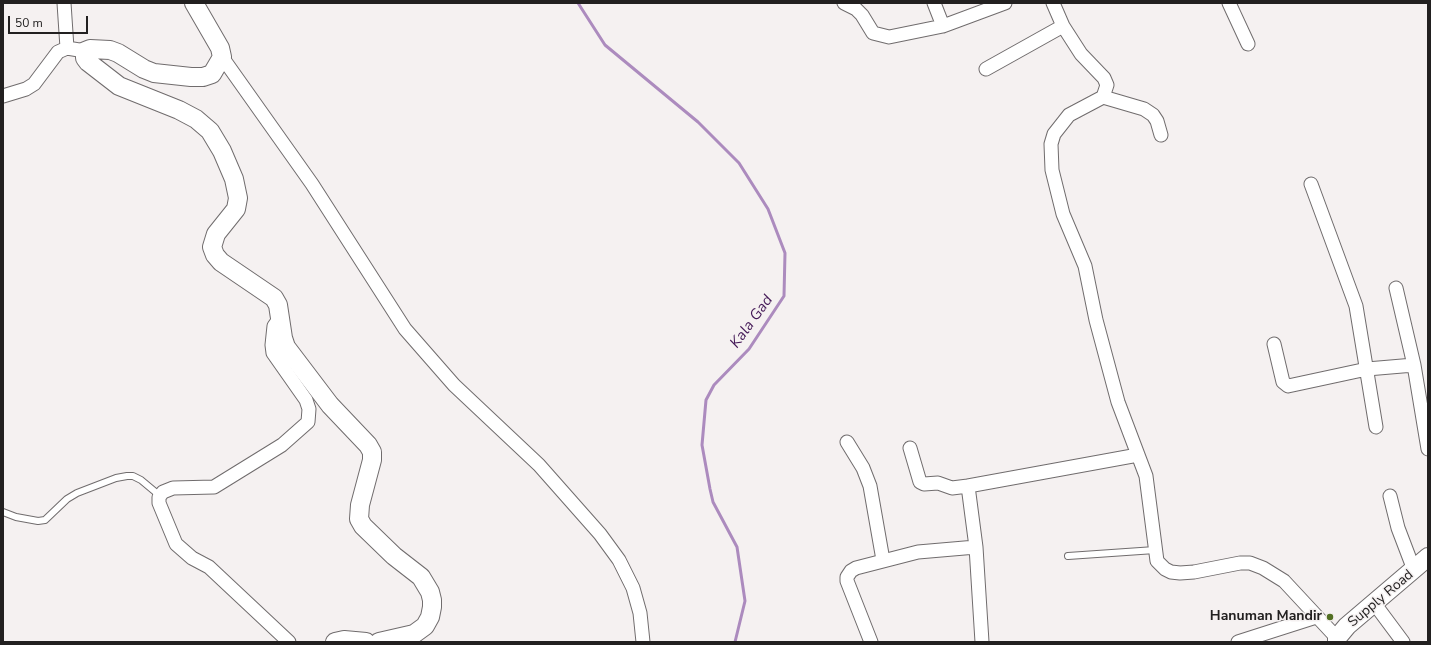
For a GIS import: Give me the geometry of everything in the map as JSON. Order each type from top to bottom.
[{"type":"street","points":[[64,3],[67,48]]},
{"type":"street","points":[[194,3],[220,48],[222,57],[312,184],[405,330],[454,385],[540,465],[600,534],[619,560],[633,588],[640,613],[644,642]]},
{"type":"street","points":[[844,3],[856,9],[874,33],[879,36],[889,37],[903,36],[943,26],[1006,3]]},
{"type":"street","points":[[934,3],[943,26]]},
{"type":"street","points":[[1052,3],[1063,26],[1081,54],[1104,78],[1107,85],[1103,97],[1069,115],[1054,134],[1050,155],[1057,195],[1063,214],[1085,266],[1096,320],[1118,402],[1146,476],[1155,550],[1161,566],[1171,572],[1194,572],[1250,562],[1284,581],[1337,640]]},
{"type":"street","points":[[1229,3],[1248,44]]},
{"type":"street","points":[[986,68],[1063,26]]},
{"type":"street","points":[[3,96],[26,89],[34,84],[53,57],[67,48],[85,51],[95,48],[110,50],[118,52],[144,69],[154,73],[190,77],[203,77],[212,74],[219,65],[222,57]]},
{"type":"street","points":[[85,51],[85,58],[88,62],[119,86],[179,110],[196,119],[210,131],[222,151],[234,179],[238,198],[236,209],[216,234],[212,247],[215,255],[221,262],[274,298],[278,305],[282,338],[294,359],[330,405],[368,445],[372,452],[372,460],[360,505],[359,519],[363,526],[394,556],[421,577],[432,600],[430,617],[425,626],[414,634],[379,642]]},
{"type":"street","points":[[1103,97],[1144,109],[1153,115],[1157,121],[1161,135]]},
{"type":"street","points":[[1311,184],[1352,293],[1367,369],[1376,427]]},
{"type":"street","points":[[1396,288],[1414,365],[1428,449]]},
{"type":"street","points":[[279,319],[274,326],[272,345],[273,353],[306,400],[309,409],[308,422],[282,445],[214,487],[173,488],[160,495],[159,503],[176,544],[192,558],[209,567],[289,642]]},
{"type":"street","points":[[1274,344],[1283,382],[1288,386],[1367,369],[1414,365]]},
{"type":"street","points":[[847,442],[863,468],[870,486],[883,560]]},
{"type":"street","points":[[910,448],[920,482],[924,484],[938,483],[952,488],[1138,455]]},
{"type":"street","points":[[968,486],[976,547],[982,642]]},
{"type":"street","points":[[1390,496],[1398,528],[1414,570]]},
{"type":"street","points":[[871,642],[847,577],[851,571],[856,568],[883,560],[918,552],[976,547]]},
{"type":"street","name":"Supply Road","points":[[1337,640],[1347,626],[1428,557]]},
{"type":"street","points":[[1374,603],[1403,642]]},
{"type":"street","points":[[1238,642],[1316,617]]},
{"type":"street","points":[[335,642],[344,640],[366,642]]},
{"type":"lane","points":[[3,512],[16,517],[38,521],[45,520],[67,499],[76,493],[116,478],[127,476],[133,476],[141,480],[160,495]]},
{"type":"lane","points":[[1068,556],[1155,550]]},
{"type":"waterway","name":"Kala Gad","points":[[578,3],[605,45],[698,122],[739,163],[768,209],[785,253],[784,296],[749,349],[714,385],[706,400],[702,445],[710,489],[713,502],[737,547],[745,601],[735,642]]},
{"type":"place","name":"Hanuman Mandir","points":[[1330,617]]}]
